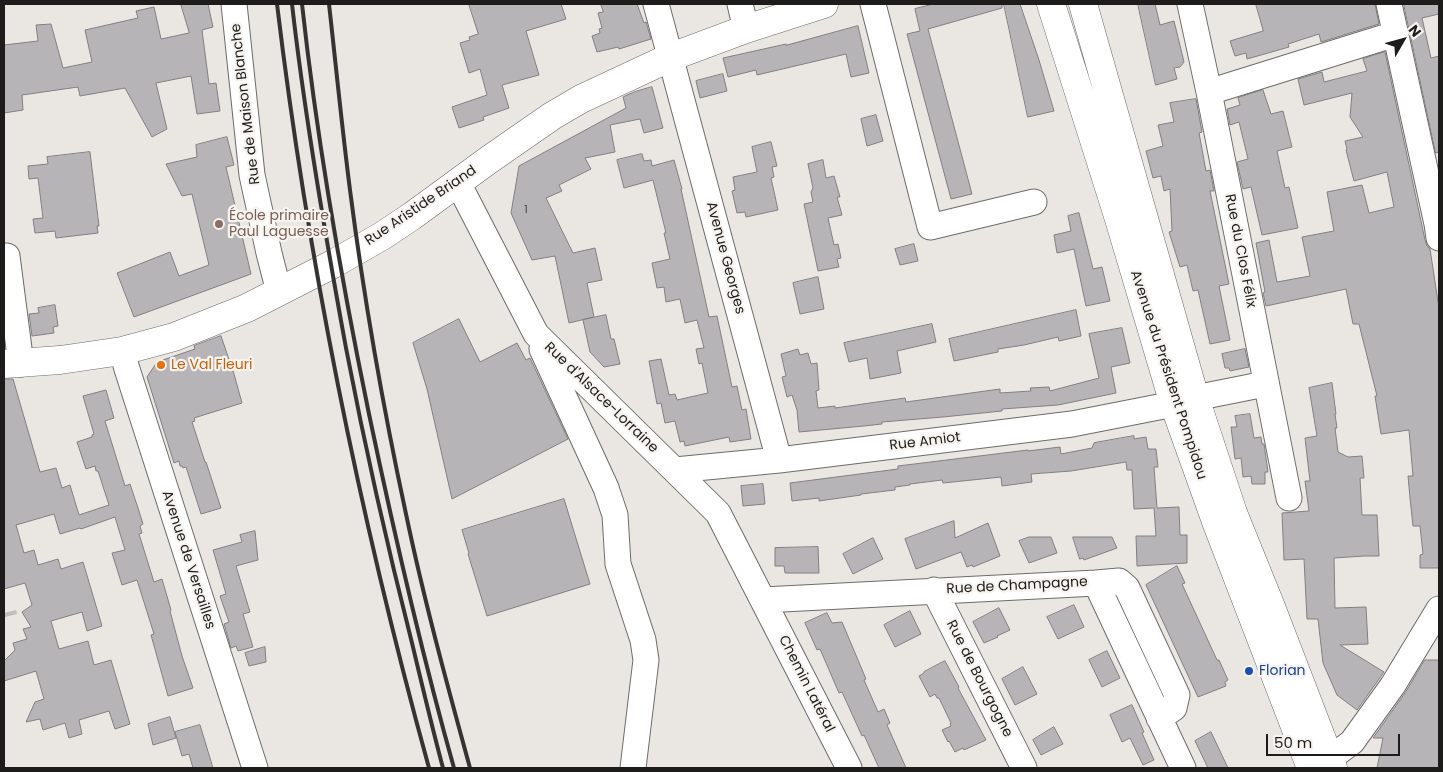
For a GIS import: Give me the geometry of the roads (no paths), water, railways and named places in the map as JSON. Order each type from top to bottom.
[{"type":"main road","name":"Rue Aristide Briand","points":[[12,364],[60,360],[122,351],[174,337],[247,308],[333,264],[382,236],[552,116],[580,99],[671,57],[743,16],[824,4]]},
{"type":"main road","name":"Avenue du Président Pompidou","points":[[1051,4],[1119,219],[1184,401]]},
{"type":"main road","points":[[1068,4],[1079,43],[1113,111]]},
{"type":"main road","name":"Avenue du Président Pompidou","points":[[1083,4],[1113,111],[1184,401],[1217,524],[1323,766]]},
{"type":"street","name":"Rue de Maison Blanche","points":[[234,4],[252,175],[279,292]]},
{"type":"street","name":"Avenue Georges","points":[[656,4],[779,460]]},
{"type":"street","points":[[873,4],[930,227],[1034,202]]},
{"type":"street","name":"Rue du Clos Félix","points":[[1190,4],[1289,498]]},
{"type":"street","points":[[1389,4],[1439,238]]},
{"type":"street","points":[[1209,92],[1395,34]]},
{"type":"street","name":"Rue d'Alsace-Lorraine","points":[[458,183],[536,334],[718,513],[763,600]]},
{"type":"street","points":[[7,256],[12,364]]},
{"type":"street","points":[[536,334],[606,488],[615,515],[618,564],[642,640],[646,660],[633,768]]},
{"type":"street","name":"Avenue de Versailles","points":[[122,351],[255,768]]},
{"type":"street","name":"Rue Amiot","points":[[675,470],[779,460],[1072,424],[1265,384]]},
{"type":"street","name":"Rue de Champagne","points":[[763,600],[1096,583],[1182,768]]},
{"type":"street","name":"Rue de Bourgogne","points":[[934,590],[1024,768]]},
{"type":"street","name":"Chemin Latéral","points":[[763,600],[849,768]]},
{"type":"street","points":[[1323,766],[1352,742],[1393,685],[1435,620]]},
{"type":"tunnel","points":[[4,613],[5,617]]},
{"type":"railway","points":[[277,4],[304,197],[339,389],[380,579],[429,768]]},
{"type":"railway","points":[[292,4],[316,176],[353,385],[385,533],[443,768]]},
{"type":"railway","points":[[302,4],[322,158],[339,261],[378,459],[408,592],[454,768]]},
{"type":"railway","points":[[329,4],[355,231],[382,393],[420,578],[470,768]]},
{"type":"place","name":"École primaire Paul Laguesse","points":[[219,224]]},
{"type":"place","name":"Le Val Fleuri","points":[[161,365]]},
{"type":"place","name":"Florian","points":[[1249,671]]}]
